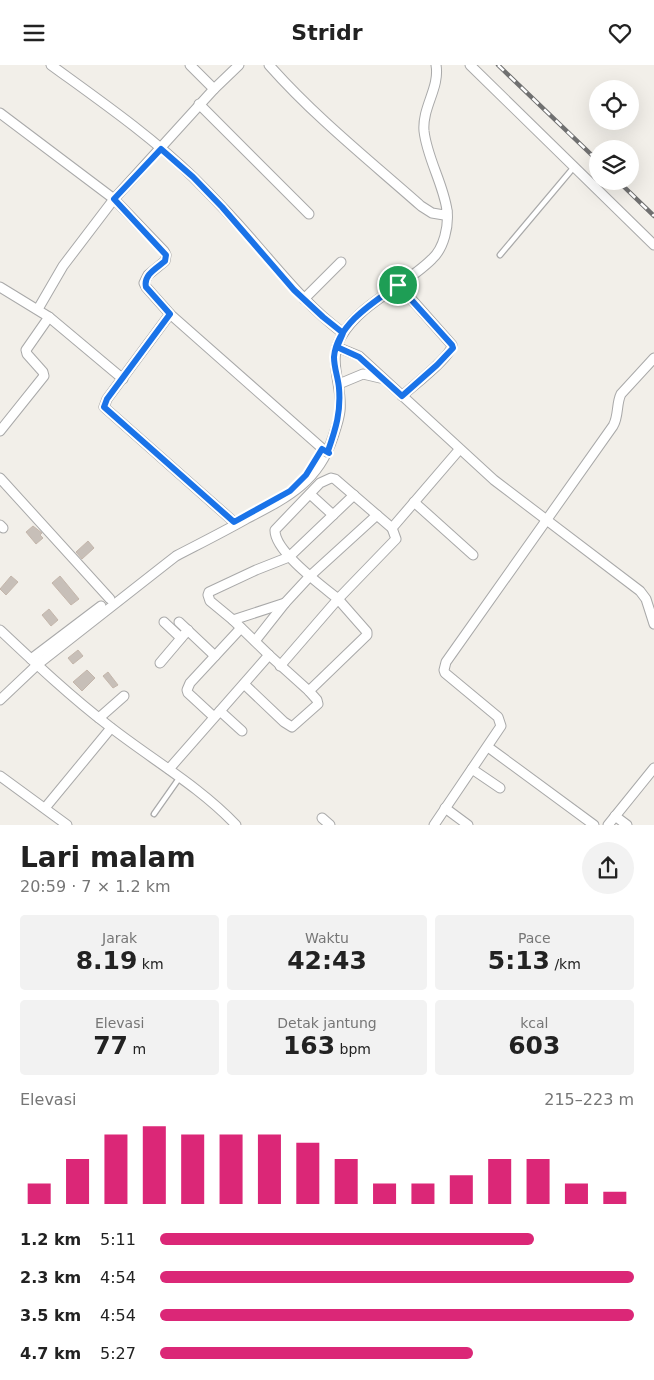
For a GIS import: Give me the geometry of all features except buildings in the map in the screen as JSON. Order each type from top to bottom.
[{"type":"street","points":[[51,65],[161,149],[193,177],[304,299],[343,333]]},
{"type":"street","points":[[190,65],[214,89]]},
{"type":"street","points":[[38,309],[63,266],[114,199],[161,149],[199,104],[239,65]]},
{"type":"street","points":[[269,65],[327,123],[421,206],[443,214]]},
{"type":"street","points":[[34,662],[176,556],[280,502],[298,489],[314,473],[326,451],[340,411],[339,384],[334,362],[337,347],[343,333],[355,318],[432,259],[438,252],[444,236],[439,179],[427,145],[424,126],[426,110],[437,77],[436,65]]},
{"type":"street","points":[[470,65],[654,245]]},
{"type":"street","points":[[199,104],[309,215]]},
{"type":"street","points":[[0,113],[114,199],[166,255],[165,261],[148,275],[144,283],[146,287],[170,314],[326,451]]},
{"type":"street","points":[[304,299],[341,262]]},
{"type":"street","points":[[398,285],[453,348],[402,396]]},
{"type":"street","points":[[0,287],[49,317],[123,379]]},
{"type":"street","points":[[170,314],[104,407],[234,522]]},
{"type":"street","points":[[0,430],[44,376],[26,350],[49,317]]},
{"type":"street","points":[[337,347],[359,357],[494,480],[643,594],[654,624]]},
{"type":"street","points":[[434,825],[488,747],[501,724],[498,717],[445,673],[444,667],[615,423],[618,400],[621,394],[654,358]]},
{"type":"street","points":[[339,384],[363,374],[384,379]]},
{"type":"street","points":[[392,528],[459,450]]},
{"type":"street","points":[[0,700],[34,662],[110,599],[168,558],[290,491],[326,451]]},
{"type":"street","points":[[0,478],[110,599]]},
{"type":"street","points":[[280,666],[338,599],[395,541],[396,535],[392,528],[335,479],[331,478],[320,483],[275,530],[276,539],[289,557],[338,599],[367,632],[367,635],[309,691]]},
{"type":"street","points":[[310,494],[333,515]]},
{"type":"street","points":[[244,684],[284,722],[292,727],[318,705],[317,700],[309,691],[268,655],[234,620],[210,601],[209,592],[289,557],[354,495]]},
{"type":"street","points":[[414,502],[473,555]]},
{"type":"street","points":[[254,641],[310,576],[377,515]]},
{"type":"street","points":[[234,620],[285,603]]},
{"type":"street","points":[[164,622],[181,638]]},
{"type":"street","points":[[179,623],[215,656]]},
{"type":"street","points":[[241,628],[190,683],[187,690],[188,693],[242,731]]},
{"type":"street","points":[[0,630],[98,718],[180,777],[236,825]]},
{"type":"street","points":[[160,663],[188,630]]},
{"type":"street","points":[[168,769],[268,655]]},
{"type":"street","points":[[98,718],[124,696]]},
{"type":"street","points":[[45,808],[111,728]]},
{"type":"street","points":[[488,747],[594,825]]},
{"type":"street","points":[[608,825],[654,768]]},
{"type":"street","points":[[472,769],[500,788]]},
{"type":"street","points":[[0,776],[67,825]]},
{"type":"street","points":[[445,808],[468,825]]},
{"type":"street","points":[[615,816],[627,825]]},
{"type":"street","points":[[322,818],[330,825]]},
{"type":"lane","points":[[500,255],[574,167]]},
{"type":"lane","points":[[154,814],[180,777]]},
{"type":"railway","points":[[498,65],[589,152]]},
{"type":"railway","points":[[627,190],[654,216]]},
{"type":"route","points":[[398,285],[355,318],[339,340],[335,352],[334,362],[339,384],[340,411],[329,453],[322,449],[306,475],[290,491],[234,522],[104,407],[107,399],[170,314],[144,283],[148,275],[165,261],[166,255],[114,199],[161,149],[193,177],[222,207],[294,290],[343,333],[339,340],[337,347],[359,357],[402,396],[453,348],[398,285]]}]
